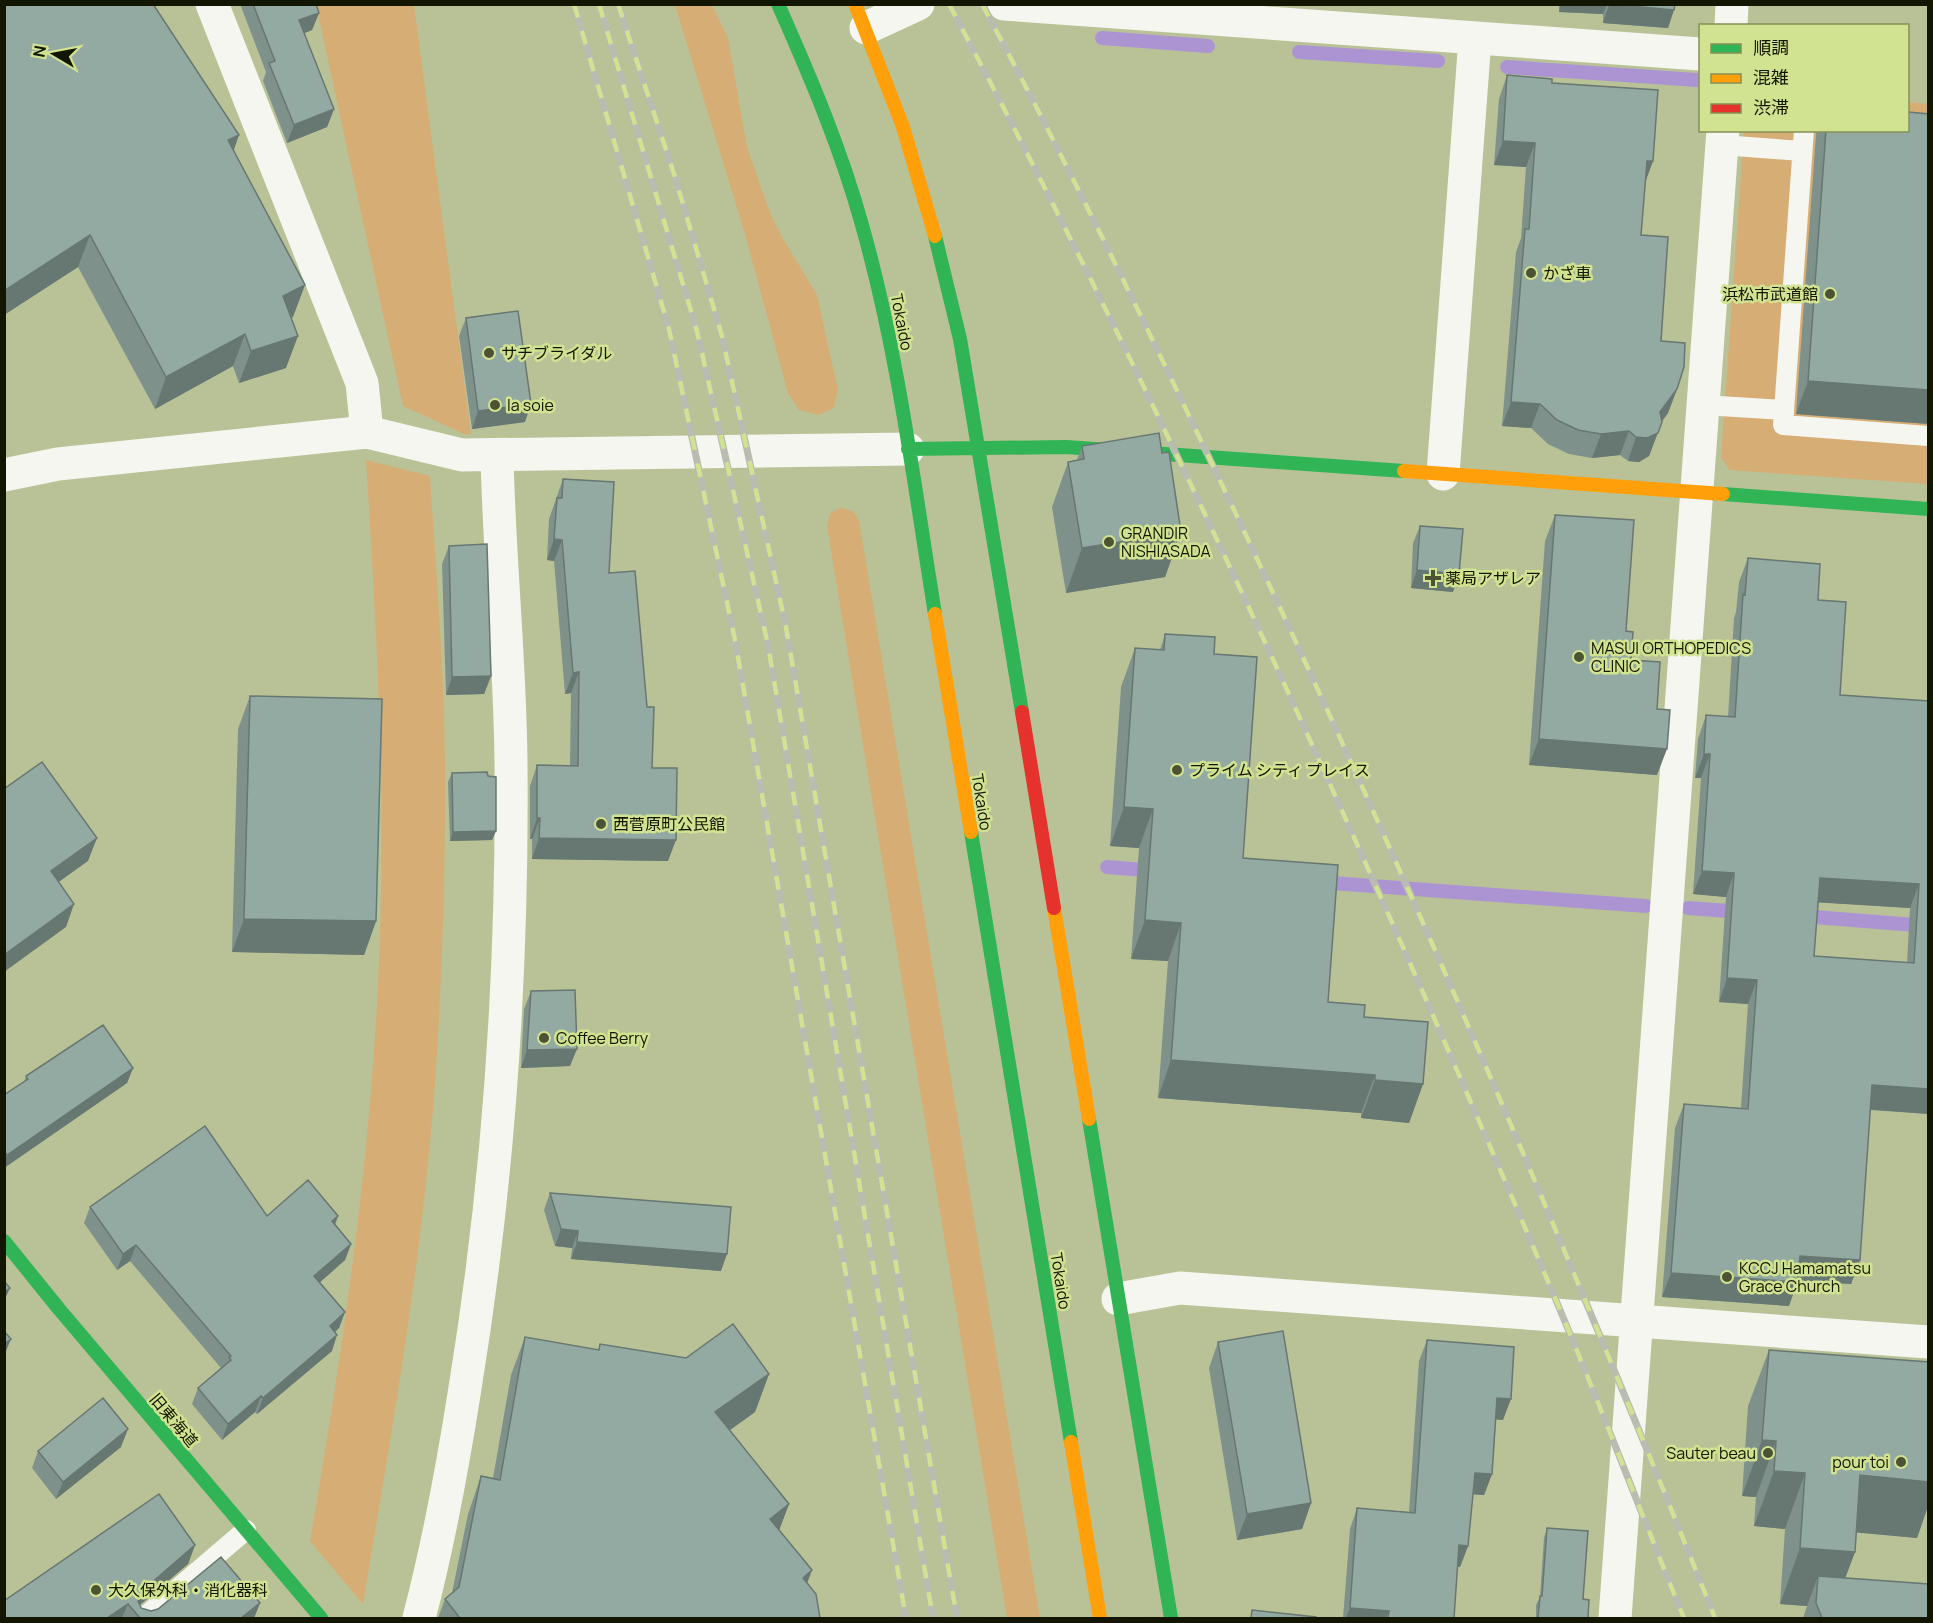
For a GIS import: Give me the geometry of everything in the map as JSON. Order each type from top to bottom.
[{"type":"main road","name":"Tokaido","points":[[778,4],[814,85],[857,206],[879,289],[892,352],[1100,1618]]},
{"type":"main road","points":[[861,16],[902,122],[923,186],[941,251],[960,339],[1171,1618]]},
{"type":"main road","points":[[908,449],[1066,447],[1929,509]]},
{"type":"main road","name":"旧東海道","points":[[4,1241],[321,1618]]},
{"type":"street","points":[[212,4],[362,383],[367,432]]},
{"type":"street","points":[[861,16],[918,4]]},
{"type":"street","points":[[1004,4],[1699,54]]},
{"type":"street","points":[[1731,24],[1732,4]]},
{"type":"street","points":[[1443,474],[1474,38]]},
{"type":"street","points":[[1615,1618],[1723,138]]},
{"type":"street","points":[[4,475],[58,464],[367,432],[462,455],[908,449]]},
{"type":"street","points":[[419,1618],[437,1548],[474,1332],[489,1217],[500,1103],[510,919],[511,758],[497,455]]},
{"type":"street","points":[[1118,1299],[1180,1288],[1929,1342]]},
{"type":"lane","points":[[1804,132],[1783,425],[1929,436]]},
{"type":"lane","points":[[1723,138],[1802,151]]},
{"type":"lane","points":[[1703,405],[1784,410]]},
{"type":"lane","points":[[143,1618],[246,1530]]},
{"type":"shaded area","points":[[316,5],[414,5],[471,434],[464,434],[403,406]]},
{"type":"shaded area","points":[[675,5],[712,5],[728,38],[747,147],[770,213],[817,295],[838,390],[834,408],[819,415],[799,410],[788,393],[745,234]]},
{"type":"shaded area","name":"浜松市武道館","points":[[1909,102],[1928,104],[1928,484],[1730,470],[1721,458],[1744,132],[1909,132]]},
{"type":"shaded area","points":[[366,460],[430,476],[443,690],[445,803],[441,971],[428,1161],[404,1351],[363,1604],[310,1541],[353,1263],[368,1124],[378,984],[381,918],[380,722]]},
{"type":"shaded area","points":[[841,508],[853,511],[859,520],[1040,1618],[1007,1618],[827,526],[830,513]]},
{"type":"building","points":[[4,4],[153,4],[239,135],[228,140],[305,285],[283,296],[298,336],[251,351],[245,334],[166,377],[90,235],[4,291]]},
{"type":"building","points":[[253,4],[316,4],[319,13],[299,20],[334,109],[294,125],[269,63],[275,61]]},
{"type":"building","points":[[1609,4],[1675,4],[1674,10]]},
{"type":"building","points":[[1507,75],[1552,79],[1552,83],[1658,90],[1653,161],[1647,161],[1641,235],[1668,237],[1661,341],[1685,343],[1684,367],[1677,389],[1660,412],[1662,422],[1658,433],[1647,438],[1636,437],[1629,431],[1601,434],[1578,430],[1557,420],[1540,404],[1511,402],[1525,229],[1529,229],[1535,143],[1503,141]]},
{"type":"building","points":[[1909,112],[1929,114],[1929,390],[1808,381],[1826,132],[1909,132]]},
{"type":"building","points":[[518,311],[531,404],[478,411],[466,318]]},
{"type":"building","points":[[1159,433],[1162,453],[1169,452],[1181,532],[1082,548],[1068,462],[1084,459],[1082,446]]},
{"type":"building","points":[[563,479],[614,482],[609,573],[635,571],[647,707],[654,707],[652,768],[677,768],[676,840],[539,838],[537,765],[578,766],[579,672],[573,673],[562,540],[554,539],[557,498],[562,498]]},
{"type":"building","name":"MASUI ORTHOPEDICS CLINIC","points":[[1555,515],[1634,520],[1626,631],[1633,632],[1631,660],[1660,662],[1657,709],[1670,710],[1667,749],[1539,739]]},
{"type":"building","points":[[1420,526],[1463,529],[1459,574],[1417,570]]},
{"type":"building","points":[[487,544],[491,676],[452,677],[449,546]]},
{"type":"building","points":[[1748,558],[1820,564],[1818,600],[1846,602],[1840,695],[1929,701],[1929,1089],[1872,1085],[1860,1260],[1800,1256],[1797,1282],[1671,1273],[1684,1104],[1748,1109],[1757,980],[1727,978],[1734,873],[1702,871],[1710,754],[1704,754],[1706,715],[1735,717],[1743,594],[1745,595]],"holes":[[[1820,878],[1919,884],[1914,963],[1814,956]]]},
{"type":"building","points":[[1165,634],[1215,637],[1214,654],[1257,657],[1243,858],[1338,865],[1328,1002],[1365,1005],[1364,1017],[1428,1022],[1423,1084],[1375,1080],[1375,1075],[1171,1060],[1181,923],[1145,920],[1153,809],[1124,807],[1135,648],[1164,650]]},
{"type":"building","points":[[250,696],[382,699],[376,921],[244,919]]},
{"type":"building","points":[[42,762],[97,838],[51,871],[74,904],[4,955],[4,789]]},
{"type":"building","points":[[487,772],[488,776],[496,777],[496,831],[453,832],[452,773]]},
{"type":"building","points":[[575,990],[577,1049],[527,1050],[531,991]]},
{"type":"building","points":[[103,1025],[133,1068],[7,1155],[4,1151],[4,1095],[28,1079],[26,1076]]},
{"type":"building","points":[[205,1126],[267,1216],[308,1180],[338,1216],[332,1221],[351,1244],[314,1276],[345,1312],[330,1326],[337,1335],[263,1398],[261,1396],[228,1424],[198,1388],[231,1360],[229,1357],[231,1356],[136,1245],[123,1254],[90,1207]]},
{"type":"building","points":[[550,1193],[731,1207],[727,1254],[577,1242],[578,1231],[561,1229]]},
{"type":"building","points":[[4,1281],[10,1288],[4,1292]]},
{"type":"building","points":[[733,1324],[769,1374],[715,1412],[789,1504],[770,1519],[812,1570],[803,1578],[816,1594],[820,1618],[460,1618],[445,1599],[459,1587],[481,1476],[500,1480],[525,1337],[599,1350],[600,1344],[686,1358]]},
{"type":"building","points":[[4,1331],[11,1339],[4,1344]]},
{"type":"building","points":[[1283,1331],[1311,1503],[1247,1514],[1218,1342]]},
{"type":"building","points":[[1427,1340],[1514,1347],[1511,1399],[1497,1398],[1492,1474],[1475,1473],[1468,1546],[1459,1545],[1454,1618],[1388,1618],[1389,1611],[1350,1608],[1357,1508],[1415,1513]]},
{"type":"building","points":[[1769,1350],[1929,1362],[1929,1482],[1860,1475],[1855,1552],[1800,1548],[1805,1473],[1774,1471],[1776,1441],[1762,1440]]},
{"type":"building","points":[[103,1398],[128,1429],[63,1482],[38,1451]]},
{"type":"building","points":[[159,1494],[195,1545],[142,1591],[138,1601],[141,1608],[151,1611],[158,1609],[221,1557],[260,1603],[241,1618],[140,1618],[128,1604],[107,1618],[4,1618],[4,1601]]},
{"type":"building","points":[[1547,1528],[1588,1531],[1583,1599],[1589,1600],[1588,1618],[1538,1618]]},
{"type":"building","points":[[1818,1576],[1929,1584],[1929,1618],[1822,1618],[1816,1603]]},
{"type":"building","points":[[1252,1610],[1316,1617],[1316,1618],[1251,1618]]},
{"type":"waterway","points":[[1102,38],[1208,46]]},
{"type":"waterway","points":[[1299,52],[1438,61]]},
{"type":"waterway","points":[[1507,67],[1697,80]]},
{"type":"waterway","points":[[1107,867],[1156,871]]},
{"type":"waterway","points":[[1318,882],[1646,906]]},
{"type":"waterway","points":[[1688,908],[1742,912]]},
{"type":"waterway","points":[[1801,916],[1928,926]]},
{"type":"railway","points":[[574,4],[669,329],[735,640],[906,1618]]},
{"type":"railway","points":[[599,4],[697,331],[768,645],[933,1618]]},
{"type":"railway","points":[[618,4],[675,177],[722,336],[786,627],[957,1618]]},
{"type":"railway","points":[[949,4],[1110,318],[1187,476],[1335,796],[1478,1117],[1547,1279],[1684,1618]]},
{"type":"railway","points":[[982,4],[1137,307],[1354,770],[1540,1192],[1715,1618]]},
{"type":"traffic: fast","points":[[778,4],[835,141],[854,197],[875,273],[904,418],[935,614]]},
{"type":"traffic: fast","points":[[935,236],[960,339],[1022,712]]},
{"type":"traffic: fast","points":[[908,449],[1066,447],[1404,471]]},
{"type":"traffic: fast","points":[[1723,494],[1928,509]]},
{"type":"traffic: fast","points":[[971,832],[1071,1442]]},
{"type":"traffic: fast","points":[[1089,1119],[1171,1618]]},
{"type":"traffic: fast","points":[[4,1241],[321,1618]]},
{"type":"traffic: slow","points":[[855,4],[903,127],[935,236]]},
{"type":"traffic: slow","points":[[1404,471],[1723,494]]},
{"type":"traffic: slow","points":[[935,614],[971,832]]},
{"type":"traffic: slow","points":[[1054,908],[1089,1119]]},
{"type":"traffic: slow","points":[[1071,1442],[1100,1618]]},
{"type":"traffic: jam","points":[[1022,712],[1054,908]]},
{"type":"place","name":"かざ車","points":[[1531,273]]},
{"type":"place","name":"浜松市武道館","points":[[1830,294]]},
{"type":"place","name":"サチブライダル","points":[[489,353]]},
{"type":"place","name":"la soie","points":[[495,405]]},
{"type":"place","name":"GRANDIR NISHIASADA","points":[[1109,542]]},
{"type":"place","name":"薬局アザレア","points":[[1433,578]]},
{"type":"place","name":"MASUI ORTHOPEDICS CLINIC","points":[[1579,657]]},
{"type":"place","name":"プライム シティ プレイス","points":[[1177,770]]},
{"type":"place","name":"西菅原町公民館","points":[[601,824]]},
{"type":"place","name":"Coffee Berry","points":[[544,1038]]},
{"type":"place","name":"KCCJ Hamamatsu Grace Church","points":[[1727,1277]]},
{"type":"place","name":"Sauter beau","points":[[1768,1453]]},
{"type":"place","name":"pour toi","points":[[1901,1462]]},
{"type":"place","name":"大久保外科・消化器科","points":[[96,1590]]}]
